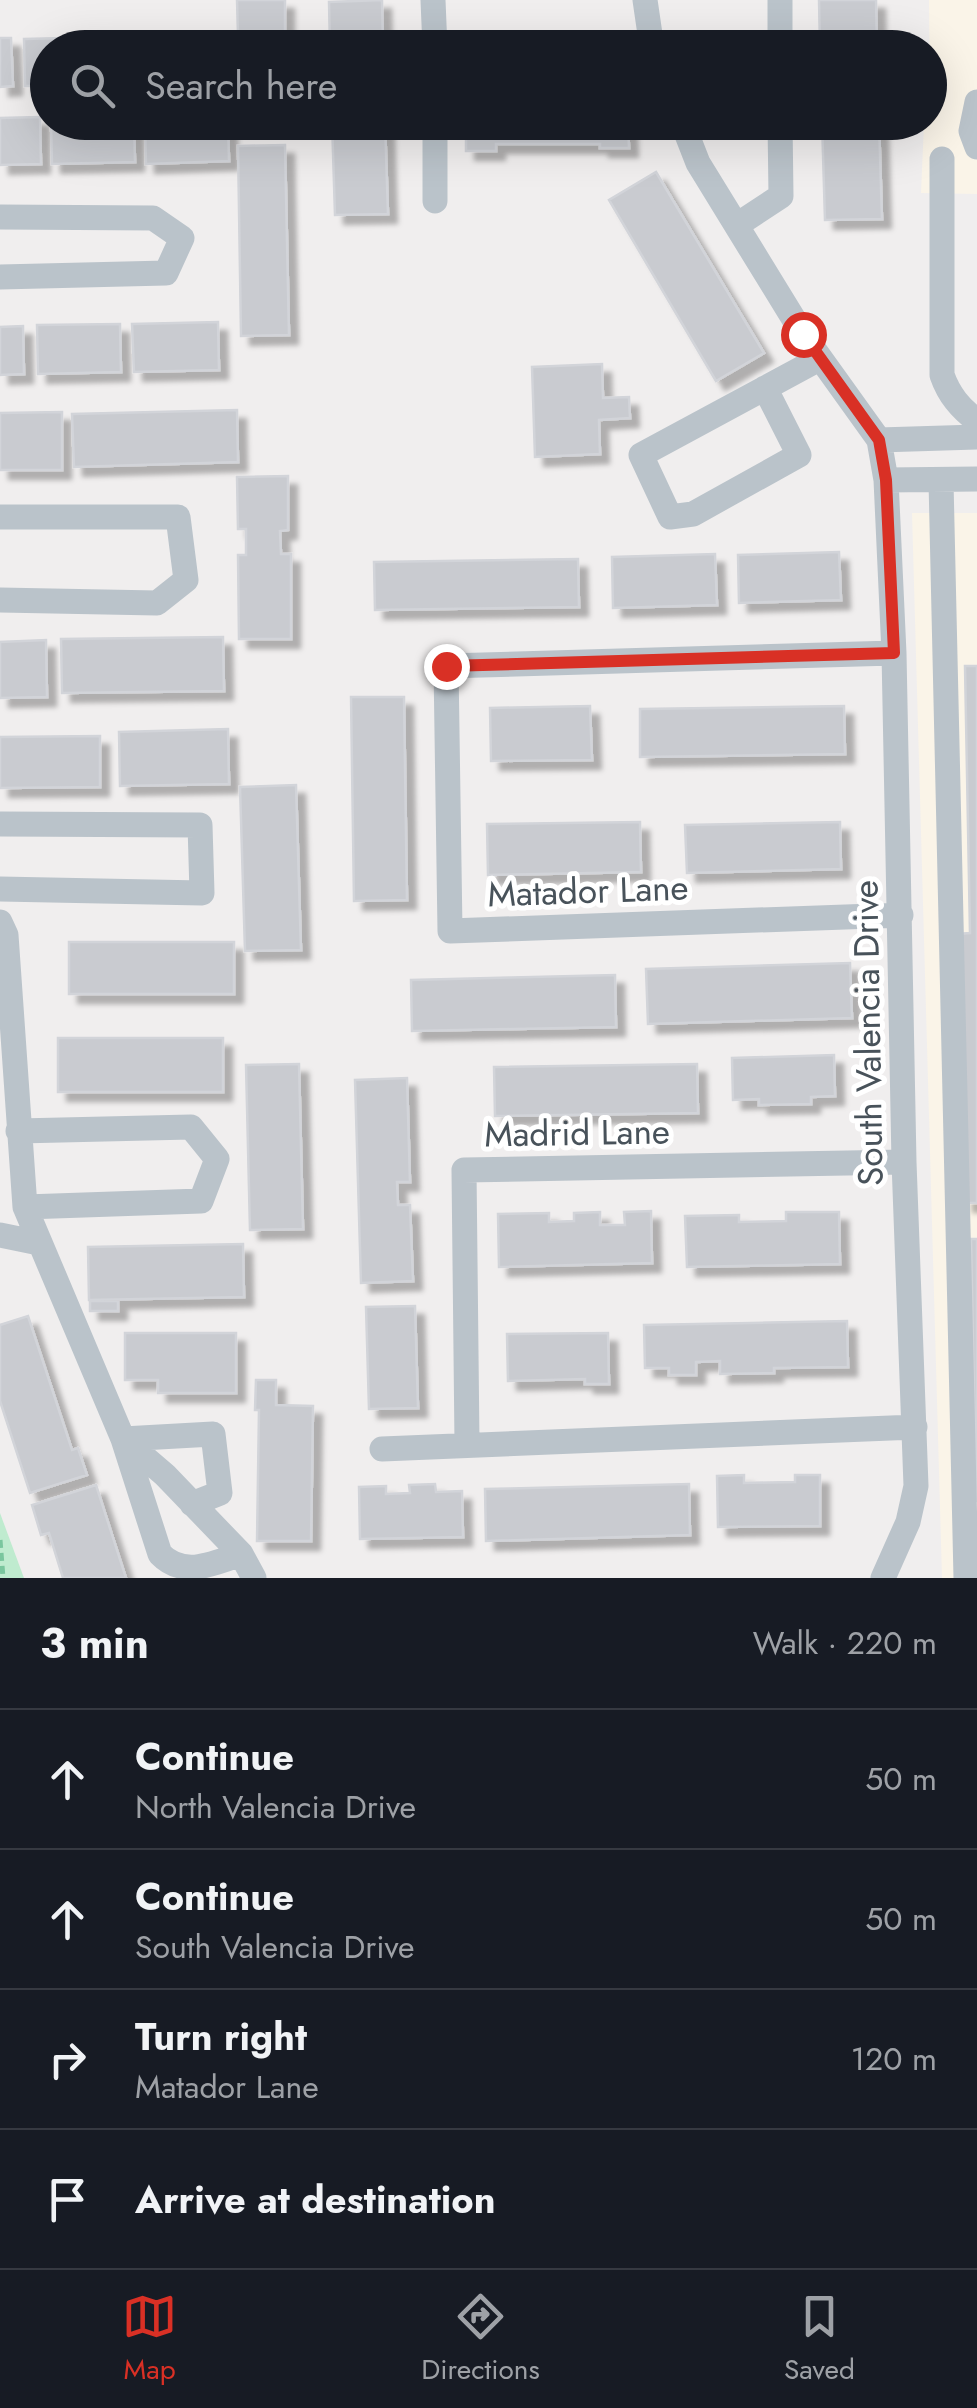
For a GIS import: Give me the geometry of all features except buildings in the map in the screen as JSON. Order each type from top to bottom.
[{"type":"street","points":[[434,0],[434,30]]},
{"type":"street","points":[[645,0],[649,30]]},
{"type":"street","points":[[780,0],[780,30]]},
{"type":"street","points":[[977,102],[971,131],[977,148]]},
{"type":"street","points":[[435,140],[436,202]]},
{"type":"street","points":[[689,140],[698,163],[819,359],[879,440],[977,437]]},
{"type":"street","points":[[737,225],[780,196],[780,140]]},
{"type":"street","points":[[942,159],[942,375],[947,390],[977,421]]},
{"type":"street","points":[[0,217],[154,218],[182,238],[166,273],[0,278]]},
{"type":"street","points":[[766,388],[799,455],[694,514],[670,518],[641,455],[819,359]]},
{"type":"street","name":"South Valencia Drive","points":[[879,440],[886,480],[894,653],[904,1162],[916,1427],[916,1486],[908,1522],[883,1578]]},
{"type":"street","points":[[886,480],[977,479]]},
{"type":"street","points":[[941,481],[971,1528],[966,1578]]},
{"type":"street","points":[[0,518],[178,518],[186,580],[157,604],[0,600]]},
{"type":"street","name":"Matador Lane","points":[[894,653],[446,666],[450,931],[901,915]]},
{"type":"street","points":[[0,824],[200,825],[202,892],[0,889]]},
{"type":"street","points":[[0,922],[6,935],[25,1207],[39,1244],[123,1439],[160,1554],[168,1564],[198,1569],[241,1554]]},
{"type":"street","points":[[18,1131],[191,1127],[217,1159],[201,1200],[25,1207]]},
{"type":"street","name":"Madrid Lane","points":[[467,1443],[464,1170],[904,1162]]},
{"type":"street","points":[[0,1235],[39,1244]]},
{"type":"street","points":[[382,1448],[916,1427]]},
{"type":"street","points":[[123,1439],[213,1434],[220,1493],[192,1504]]},
{"type":"street","points":[[123,1439],[241,1554],[254,1578]]},
{"type":"path","points":[[0,1540],[3,1578]]},
{"type":"shaded area","points":[[929,0],[977,0],[977,194],[921,193],[923,140],[947,140],[947,30],[929,30]]},
{"type":"shaded area","points":[[912,513],[977,513],[977,1578],[942,1578]]},
{"type":"green space","points":[[0,1513],[24,1578],[0,1578]]},
{"type":"route","points":[[446,666],[894,653],[886,480],[879,440],[803,334]]}]
